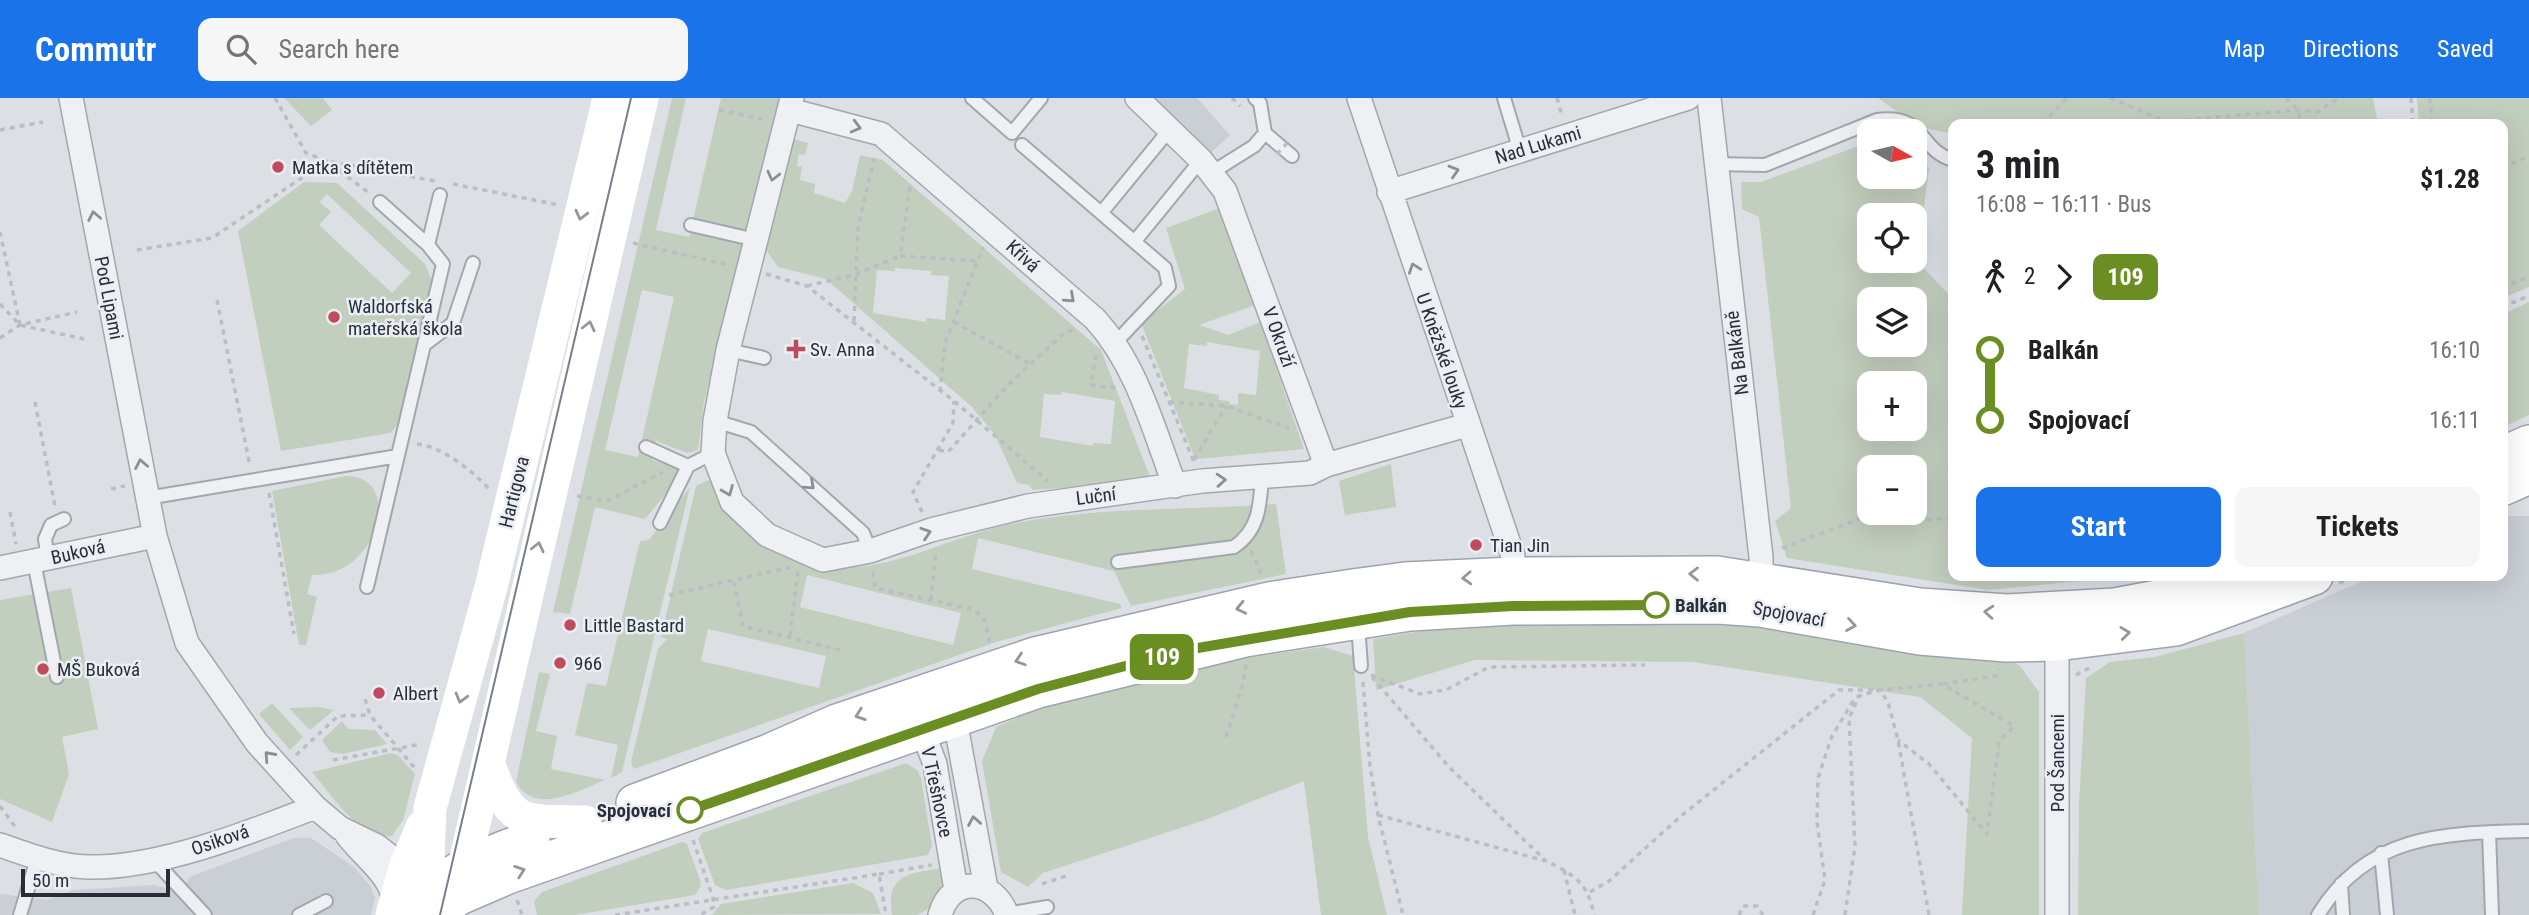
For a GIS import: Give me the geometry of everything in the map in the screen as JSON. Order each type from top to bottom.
[{"type":"main road","name":"Hartigova","points":[[428,899],[426,850],[430,808],[490,591],[609,98]]},
{"type":"main road","name":"Hartigova","points":[[428,899],[488,762],[642,98]]},
{"type":"main road","points":[[2508,478],[2522,458]]},
{"type":"main road","name":"Spojovací","points":[[428,899],[508,874],[934,715],[1245,638],[1410,612],[1513,591],[1654,573],[1767,580],[1835,595],[1920,607],[2007,613],[2057,627],[2176,627],[2300,581]]},
{"type":"main road","name":"Spojovací","points":[[428,899],[585,822],[769,753],[837,723],[934,715],[1035,656],[1269,601],[1405,581],[1513,591]]},
{"type":"main road","name":"Spojovací","points":[[2057,627],[2174,596],[2218,581]]},
{"type":"main road","points":[[488,762],[500,797],[516,814],[538,822],[585,822]]},
{"type":"street","name":"Pod Lipami","points":[[71,98],[155,536],[187,643],[257,743],[316,807],[340,828],[386,880],[394,895],[428,899]]},
{"type":"street","name":"V Okruží","points":[[1137,98],[1206,167],[1225,191],[1326,465]]},
{"type":"street","name":"U Kněžské louky","points":[[1359,98],[1513,555],[1513,591]]},
{"type":"street","name":"Nad Lukami","points":[[1389,192],[1688,98]]},
{"type":"street","name":"Na Balkáně","points":[[1709,98],[1714,164],[1767,580]]},
{"type":"street","name":"Křivá","points":[[789,110],[881,134],[1095,319],[1116,342],[1140,390],[1175,485]]},
{"type":"street","name":"Luční","points":[[789,110],[728,349],[715,421],[713,453],[732,502],[767,535],[823,560],[872,561],[934,537],[1067,500],[1175,485],[1198,471],[1262,477],[1310,474],[1326,465]]},
{"type":"street","points":[[1326,465],[1467,425]]},
{"type":"street","name":"Buková","points":[[26,563],[155,536]]},
{"type":"street","name":"Pod Šancemi","points":[[2057,627],[2057,915]]},
{"type":"street","name":"V Třešňovce","points":[[934,715],[986,888],[1000,898],[1007,914]]},
{"type":"street","name":"V Třešňovce","points":[[934,715],[935,764],[956,890]]},
{"type":"street","name":"Osiková","points":[[0,845],[37,859],[88,867],[154,860],[316,807]]},
{"type":"street","name":"Pod Lipami","points":[[340,828],[377,846],[428,899]]},
{"type":"street","points":[[940,915],[945,900],[956,890],[971,886],[986,888]]},
{"type":"lane","points":[[972,98],[1012,133],[1041,98]]},
{"type":"lane","points":[[1255,98],[1260,103],[1265,133],[1292,156]]},
{"type":"lane","points":[[1504,98],[1520,150]]},
{"type":"lane","points":[[1714,164],[1765,165],[1877,120],[1893,118],[1910,122],[1932,146],[1948,157]]},
{"type":"lane","points":[[1102,212],[1170,129]]},
{"type":"lane","points":[[1135,241],[1206,167],[1254,146],[1265,133]]},
{"type":"lane","points":[[1022,145],[1165,268],[1168,286],[1116,342]]},
{"type":"lane","points":[[428,245],[440,195]]},
{"type":"lane","points":[[367,587],[443,264],[428,245],[380,202]]},
{"type":"lane","points":[[691,225],[756,240]]},
{"type":"lane","points":[[424,345],[453,323],[473,263]]},
{"type":"lane","points":[[728,349],[764,358]]},
{"type":"lane","points":[[715,421],[751,432],[863,533],[872,561]]},
{"type":"lane","points":[[646,447],[685,464],[713,453]]},
{"type":"lane","points":[[147,498],[399,450]]},
{"type":"lane","points":[[660,523],[685,464]]},
{"type":"lane","points":[[1118,562],[1234,547],[1249,536],[1260,512],[1262,477]]},
{"type":"lane","points":[[57,677],[26,563],[45,538],[51,525],[61,520]]},
{"type":"lane","points":[[1357,620],[1362,666]]},
{"type":"lane","points":[[2318,915],[2341,884],[2381,853],[2420,838],[2529,831]]},
{"type":"lane","points":[[2489,832],[2492,915]]},
{"type":"lane","points":[[2381,853],[2387,915]]},
{"type":"lane","points":[[20,915],[37,859]]},
{"type":"lane","points":[[154,860],[205,915]]},
{"type":"lane","points":[[2341,884],[2343,915]]},
{"type":"lane","points":[[299,915],[326,901]]},
{"type":"lane","points":[[1007,914],[1047,907]]},
{"type":"path","points":[[275,98],[306,153],[327,161],[561,205]]},
{"type":"path","points":[[2047,119],[2067,98]]},
{"type":"path","points":[[2110,98],[2158,119]]},
{"type":"path","points":[[2286,98],[2298,110],[2300,119]]},
{"type":"path","points":[[2198,119],[2298,110],[2317,112],[2339,98]]},
{"type":"path","points":[[2411,98],[2413,119]]},
{"type":"path","points":[[2430,98],[2432,119]]},
{"type":"path","points":[[719,110],[789,110]]},
{"type":"path","points":[[0,130],[43,122]]},
{"type":"path","points":[[854,323],[858,226],[881,134]]},
{"type":"path","points":[[1277,154],[1289,141]]},
{"type":"path","points":[[2508,165],[2529,156]]},
{"type":"path","points":[[327,161],[380,202]]},
{"type":"path","points":[[137,250],[212,238],[327,161]]},
{"type":"path","points":[[900,256],[914,161]]},
{"type":"path","points":[[940,391],[945,343],[979,261],[990,226]]},
{"type":"path","points":[[0,233],[20,325]]},
{"type":"path","points":[[629,243],[807,286],[954,401],[1023,458],[1067,500]]},
{"type":"path","points":[[807,286],[854,275],[900,256],[979,261]]},
{"type":"path","points":[[2508,286],[2529,277]]},
{"type":"path","points":[[2508,305],[2529,296]]},
{"type":"path","points":[[217,300],[294,634]]},
{"type":"path","points":[[0,304],[20,325],[83,340]]},
{"type":"path","points":[[0,338],[20,325],[77,312]]},
{"type":"path","points":[[939,450],[948,452],[975,420],[1063,334],[1095,319]]},
{"type":"path","points":[[1136,321],[1198,471]]},
{"type":"path","points":[[954,322],[1030,364]]},
{"type":"path","points":[[35,401],[61,520]]},
{"type":"path","points":[[931,600],[934,537],[913,492],[953,423],[954,401]]},
{"type":"path","points":[[1169,402],[1226,406],[1316,438]]},
{"type":"path","points":[[1198,471],[1226,406]]},
{"type":"path","points":[[399,450],[425,444],[480,478],[491,490]]},
{"type":"path","points":[[572,495],[607,501],[685,464]]},
{"type":"path","points":[[10,512],[26,563]]},
{"type":"path","points":[[1927,520],[1948,518]]},
{"type":"path","points":[[1767,580],[1783,547],[1857,520]]},
{"type":"path","points":[[1243,541],[1256,557],[1263,577]]},
{"type":"path","points":[[872,561],[875,588],[975,610],[985,621],[991,649]]},
{"type":"path","points":[[669,595],[798,565],[790,636]]},
{"type":"path","points":[[734,582],[743,626],[840,650]]},
{"type":"path","points":[[1226,737],[1243,684],[1247,654],[1245,638]]},
{"type":"path","points":[[1546,861],[1449,767],[1369,674],[1420,694],[1446,690],[1489,667],[1645,665]]},
{"type":"path","points":[[1362,666],[1370,766],[1378,815],[1403,915]]},
{"type":"path","points":[[1590,892],[1609,881],[1681,816],[1839,690],[1880,690],[1942,684],[1996,676],[2001,667]]},
{"type":"path","points":[[1898,740],[1929,764],[1987,834],[1999,742],[2014,726],[1942,684]]},
{"type":"path","points":[[1813,915],[1825,880],[1817,822],[1818,778],[1832,736],[1854,698],[1880,690]]},
{"type":"path","points":[[1880,690],[1888,702],[1898,740],[1929,915]]},
{"type":"path","points":[[1845,915],[1855,846],[1849,718],[1859,696]]},
{"type":"path","points":[[365,699],[370,715],[421,774]]},
{"type":"path","points":[[296,755],[338,716],[370,715]]},
{"type":"path","points":[[333,760],[431,743]]},
{"type":"path","points":[[1378,815],[1546,861],[1564,870],[1590,892],[1594,915]]},
{"type":"path","points":[[690,832],[713,898],[714,907],[701,915]]},
{"type":"path","points":[[615,915],[940,864]]},
{"type":"path","points":[[1564,870],[1575,915]]},
{"type":"path","points":[[879,874],[886,915]]},
{"type":"path","points":[[1042,884],[1066,876]]},
{"type":"path","points":[[516,896],[523,915]]},
{"type":"path","points":[[1739,915],[1743,906],[1753,904],[1763,915]]},
{"type":"shaded area","points":[[1155,98],[1197,98],[1230,135],[1209,155]]},
{"type":"shaded area","points":[[2508,516],[2529,516],[2529,915],[2259,915],[2244,633],[2363,581],[2508,581]]},
{"type":"shaded area","points":[[294,838],[311,838],[354,867],[371,887],[375,898],[371,915],[0,915],[0,894],[47,900],[74,890],[154,885],[175,890],[185,887],[189,877]]},
{"type":"green space","points":[[284,98],[323,98],[332,110],[311,126]]},
{"type":"green space","points":[[672,98],[686,98],[656,230],[689,237],[721,98],[779,98],[704,402],[698,450],[687,453],[656,441],[652,460],[667,464],[672,458],[683,473],[645,519],[595,507],[570,614],[553,612]],"holes":[[[642,290],[674,297],[638,457],[605,450]]]},
{"type":"green space","points":[[1878,98],[2373,98],[2377,119],[1948,119],[1948,133],[1927,129],[1927,119],[1908,119]]},
{"type":"green space","points":[[2417,98],[2529,98],[2529,287],[2508,296],[2508,119],[2419,119]]},
{"type":"green space","points":[[794,139],[808,143],[805,155],[799,154],[797,166],[802,167],[800,180],[815,184],[814,193],[845,203],[852,191],[860,155],[883,160],[1101,350],[1150,477],[1134,483],[1033,490],[1029,485],[1017,483],[995,435],[972,407],[826,279],[778,267],[766,250]],"holes":[[[895,268],[931,271],[931,275],[949,276],[945,320],[927,318],[926,322],[873,313],[877,270],[895,271]],[[1062,392],[1115,401],[1111,444],[1094,443],[1093,446],[1040,437],[1044,394],[1061,395]]]},
{"type":"green space","points":[[1857,146],[1857,189],[1926,189],[1925,203],[1857,203],[1857,273],[1927,272],[1948,294],[1948,581],[2079,581],[1988,590],[1787,558],[1775,521],[1791,508],[1759,217],[1742,209],[1741,182],[1761,182]]},
{"type":"green space","name":"Waldorfská mateřská škola","points":[[304,182],[337,183],[425,264],[432,281],[399,422],[391,433],[281,451],[238,231]],"holes":[[[327,194],[411,273],[392,293],[319,225],[331,212],[320,202]]]},
{"type":"green space","points":[[1220,208],[1255,305],[1199,325],[1228,335],[1260,322],[1304,449],[1198,459],[1194,456],[1141,323],[1185,289],[1166,228]],"holes":[[[1207,342],[1260,351],[1256,395],[1238,393],[1238,405],[1219,400],[1219,395],[1184,388],[1189,344],[1207,346]]]},
{"type":"green space","points":[[2529,302],[2529,415],[2508,425],[2508,312]]},
{"type":"green space","points":[[1391,464],[1396,507],[1345,515],[1339,481]]},
{"type":"green space","points":[[346,476],[364,480],[375,492],[379,508],[376,527],[367,545],[353,561],[335,572],[312,575],[307,594],[317,597],[306,645],[299,645],[272,491]]},
{"type":"green space","points":[[708,480],[826,567],[874,565],[920,553],[987,530],[1043,518],[1276,504],[1286,574],[1131,606],[1114,571],[978,538],[972,569],[1120,604],[1122,608],[996,642],[634,769],[631,762],[658,649],[667,639],[661,637],[696,486]],"holes":[[[807,575],[961,613],[953,645],[800,607]],[[708,629],[826,656],[819,688],[701,661]]]},
{"type":"green space","points":[[690,487],[622,772],[611,778],[618,745],[575,735],[587,683],[606,686],[640,541],[649,540]]},
{"type":"green space","name":"MŠ Buková","points":[[71,588],[98,729],[62,737],[69,774],[52,822],[0,799],[0,600]]},
{"type":"green space","points":[[1472,623],[1758,626],[1996,652],[2020,666],[2039,692],[2039,915],[1962,915],[1972,738],[1920,697],[1693,662],[1475,660],[1376,690],[1373,639]]},
{"type":"green space","points":[[2244,633],[2259,915],[2078,915],[2079,804],[2086,678],[2110,662],[2155,657]]},
{"type":"green space","points":[[1324,647],[1353,656],[1368,837],[1387,915],[1321,915],[1304,781],[1205,820],[1043,873],[1028,887],[1001,872],[982,761],[996,727],[1075,697],[1157,675]]},
{"type":"green space","points":[[539,672],[550,674],[536,731],[557,736],[551,769],[605,780],[557,798],[534,798],[524,792],[516,782]]},
{"type":"green space","points":[[272,703],[303,737],[290,750],[259,714]]},
{"type":"green space","points":[[319,707],[334,710],[310,730],[289,708]]},
{"type":"green space","points":[[342,721],[348,729],[375,730],[387,744],[343,754],[330,752],[322,740]]},
{"type":"green space","points":[[391,753],[398,755],[415,774],[403,820],[392,836],[368,831],[357,823],[312,772]]},
{"type":"green space","points":[[906,763],[917,770],[921,778],[932,846],[928,855],[726,890],[715,885],[698,839],[702,833]]},
{"type":"green space","points":[[682,842],[687,844],[700,880],[701,886],[695,895],[575,915],[537,915],[534,901],[542,892]]},
{"type":"green space","points":[[944,868],[938,896],[929,908],[916,915],[892,915],[891,901],[897,883],[911,874]]},
{"type":"green space","points":[[853,883],[873,893],[881,914],[712,915],[721,904]]},
{"type":"tram line","points":[[440,915],[631,98]]},
{"type":"bus line","name":"109","points":[[690,810],[1038,689],[1186,650],[1410,612],[1513,606],[1656,605]]},
{"type":"place","name":"Matka s dítětem","points":[[278,167]]},
{"type":"place","name":"Waldorfská mateřská škola","points":[[334,317]]},
{"type":"place","name":"Sv. Anna","points":[[796,349]]},
{"type":"place","name":"Tian Jin","points":[[1476,545]]},
{"type":"place","name":"Balkán","points":[[1656,605]]},
{"type":"place","name":"Little Bastard","points":[[570,625]]},
{"type":"place","name":"966","points":[[560,663]]},
{"type":"place","name":"MŠ Buková","points":[[43,669]]},
{"type":"place","name":"Albert","points":[[379,693]]},
{"type":"place","name":"Spojovací","points":[[690,810]]}]
